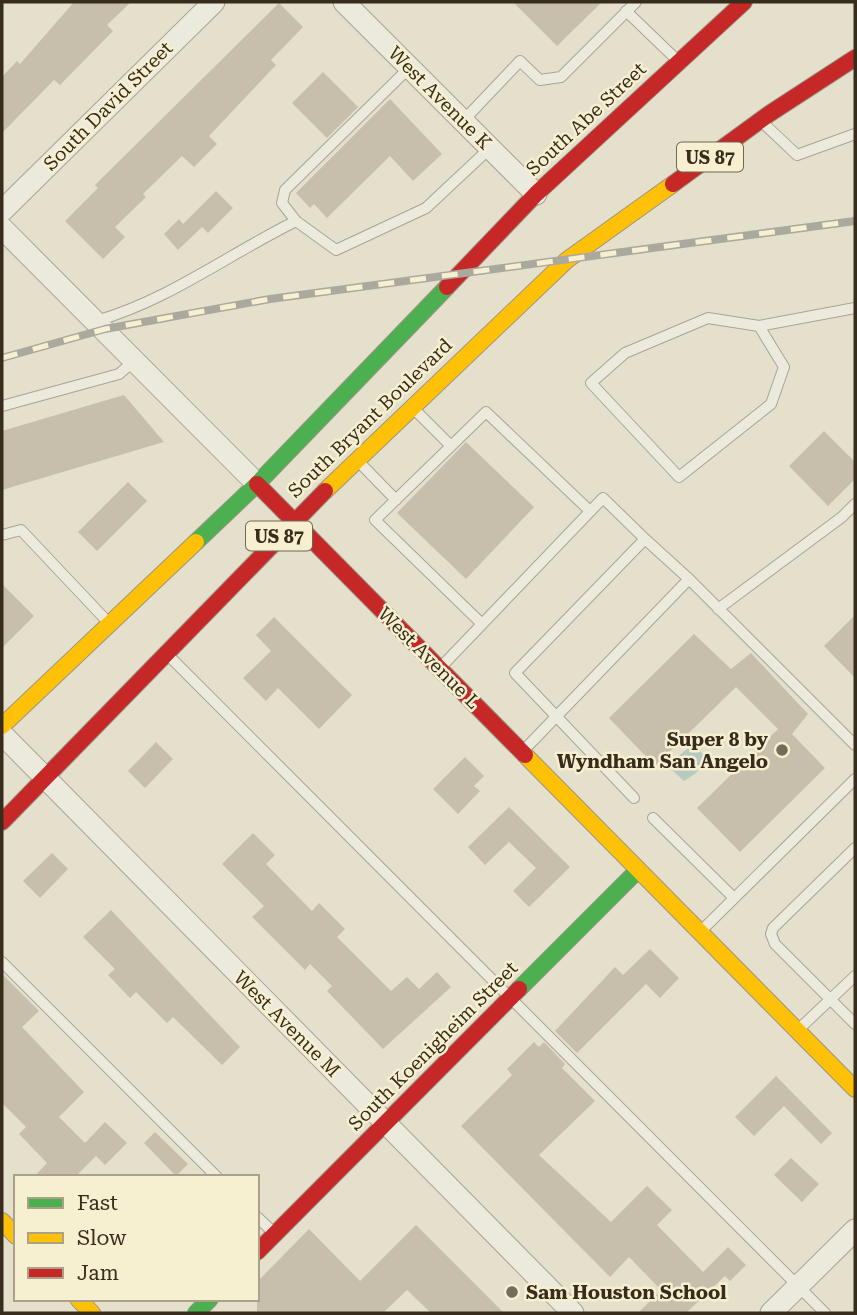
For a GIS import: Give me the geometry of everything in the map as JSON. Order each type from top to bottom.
[{"type":"main road","name":"South Abe Street","points":[[462,272],[536,194],[744,2]]},
{"type":"main road","name":"US 87","points":[[760,120],[855,58]]},
{"type":"main road","name":"South Bryant Boulevard","points":[[2,822],[293,521],[567,260],[760,120]]},
{"type":"main road","name":"South Bryant Boulevard","points":[[2,726],[257,484],[462,272]]},
{"type":"main road","name":"West Avenue L","points":[[257,484],[855,1089]]},
{"type":"main road","name":"South Koenigheim Street","points":[[259,1250],[638,870]]},
{"type":"main road","points":[[2,1221],[14,1234]]},
{"type":"street","name":"South David Street","points":[[2,211],[214,2]]},
{"type":"street","name":"West Avenue K","points":[[344,2],[536,194]]},
{"type":"street","name":"West Avenue L","points":[[2,228],[257,484]]},
{"type":"street","name":"West Avenue M","points":[[2,734],[573,1313]]},
{"type":"street","points":[[771,1313],[855,1230]]},
{"type":"lane","points":[[463,121],[520,61],[540,80],[561,77],[636,2]]},
{"type":"lane","points":[[626,11],[679,62]]},
{"type":"lane","points":[[410,67],[285,190],[282,202],[296,221],[336,250],[426,208],[490,148]]},
{"type":"lane","points":[[760,120],[797,155],[855,134]]},
{"type":"lane","points":[[96,321],[172,292],[248,244],[296,221]]},
{"type":"lane","points":[[759,326],[784,367],[771,404],[679,477],[591,383],[625,353],[708,318],[759,326],[855,308]]},
{"type":"lane","points":[[2,406],[119,374],[135,360]]},
{"type":"lane","points":[[411,407],[451,446]]},
{"type":"lane","points":[[482,624],[375,520],[486,412],[590,512]]},
{"type":"lane","points":[[357,460],[396,500]]},
{"type":"lane","points":[[439,669],[603,498],[689,579],[855,745]]},
{"type":"lane","points":[[718,608],[842,517],[855,503]]},
{"type":"lane","points":[[2,535],[21,530],[109,624]]},
{"type":"lane","points":[[634,798],[515,673],[645,540]]},
{"type":"lane","points":[[522,753],[689,579]]},
{"type":"lane","points":[[165,652],[825,1313]]},
{"type":"lane","points":[[699,933],[855,779]]},
{"type":"lane","points":[[653,818],[734,898]]},
{"type":"lane","points":[[855,848],[771,934],[775,944],[855,1024]]},
{"type":"lane","points":[[2,962],[215,1175]]},
{"type":"lane","points":[[797,1030],[855,976]]},
{"type":"lane","points":[[259,1219],[275,1234]]},
{"type":"shaded area","points":[[693,744],[707,758],[696,773],[684,781],[671,769],[680,755]]},
{"type":"building","points":[[74,2],[131,2],[107,25],[113,31],[60,85],[54,80],[2,133],[2,77],[17,61],[20,64]]},
{"type":"building","points":[[513,2],[602,2],[557,46]]},
{"type":"building","points":[[279,3],[303,27],[271,60],[276,65],[209,136],[217,144],[194,167],[182,156],[143,194],[146,197],[115,227],[125,237],[103,259],[65,221],[98,188],[95,185]]},
{"type":"building","points":[[323,72],[358,107],[327,138],[292,103]]},
{"type":"building","points":[[390,99],[442,154],[413,181],[390,156],[327,218],[314,204],[310,208],[296,193]]},
{"type":"building","points":[[216,191],[233,208],[208,233],[202,227],[178,250],[164,234],[179,219],[183,224]]},
{"type":"building","points":[[124,395],[164,442],[2,490],[2,431]]},
{"type":"building","points":[[824,431],[855,462],[855,479],[828,506],[789,466]]},
{"type":"building","points":[[466,442],[534,507],[466,579],[397,513]]},
{"type":"building","points":[[128,482],[147,501],[97,551],[78,532]]},
{"type":"building","points":[[2,584],[34,616],[2,648]]},
{"type":"building","points":[[855,615],[855,678],[824,646]]},
{"type":"building","points":[[274,617],[352,695],[319,729],[278,688],[266,701],[243,678],[271,651],[256,635]]},
{"type":"building","name":"Super 8 by Wyndham San Angelo","points":[[694,634],[731,669],[751,653],[808,714],[792,734],[825,768],[740,852],[697,808],[778,729],[736,687],[655,766],[609,718]]},
{"type":"building","points":[[156,742],[173,759],[145,788],[128,771]]},
{"type":"building","points":[[465,757],[484,776],[474,786],[480,791],[458,814],[433,789]]},
{"type":"building","points":[[509,807],[570,867],[529,907],[513,891],[536,868],[509,842],[485,865],[468,847]]},
{"type":"building","points":[[253,833],[275,855],[266,864],[312,911],[319,903],[345,929],[337,937],[391,991],[407,977],[419,989],[437,972],[451,987],[383,1049],[327,991],[332,986],[310,964],[305,970],[252,917],[264,906],[222,864]]},
{"type":"building","points":[[52,853],[68,869],[40,898],[23,881]]},
{"type":"building","points":[[111,910],[240,1047],[222,1065],[173,1017],[167,1023],[136,992],[130,998],[108,975],[115,969],[83,937]]},
{"type":"building","points":[[650,949],[679,978],[660,998],[646,984],[577,1053],[555,1031],[615,967],[623,975]]},
{"type":"building","points":[[2,974],[39,1011],[22,1027],[84,1092],[59,1117],[85,1143],[105,1122],[127,1143],[105,1165],[96,1156],[77,1175],[36,1175],[47,1163],[19,1134],[26,1127],[2,1103]]},
{"type":"building","points":[[534,1042],[539,1047],[544,1042],[565,1064],[562,1068],[595,1101],[539,1155],[611,1222],[647,1186],[672,1210],[657,1225],[703,1272],[728,1247],[746,1265],[730,1281],[725,1276],[686,1313],[638,1313],[661,1290],[629,1257],[610,1277],[461,1126],[512,1075],[507,1069]]},
{"type":"building","points":[[776,1076],[832,1133],[821,1144],[784,1106],[754,1136],[735,1117]]},
{"type":"building","points":[[155,1132],[188,1164],[175,1175],[144,1143]]},
{"type":"building","points":[[791,1158],[819,1184],[802,1202],[774,1175]]},
{"type":"building","points":[[416,1225],[504,1313],[431,1313],[407,1290],[383,1313],[257,1313],[259,1280],[309,1229],[360,1281]]},
{"type":"railway","points":[[2,358],[105,329],[270,299],[855,221]]},
{"type":"traffic: fast","points":[[196,542],[257,484],[447,287]]},
{"type":"traffic: fast","points":[[519,989],[638,870]]},
{"type":"traffic: fast","points":[[196,1313],[208,1301]]},
{"type":"traffic: slow","points":[[325,491],[567,260],[673,184]]},
{"type":"traffic: slow","points":[[2,726],[196,542]]},
{"type":"traffic: slow","points":[[525,755],[855,1089]]},
{"type":"traffic: slow","points":[[2,1221],[14,1234]]},
{"type":"traffic: slow","points":[[80,1301],[92,1313]]},
{"type":"traffic: jam","points":[[447,287],[536,194],[744,2]]},
{"type":"traffic: jam","points":[[673,184],[769,114],[855,58]]},
{"type":"traffic: jam","points":[[257,484],[525,755]]},
{"type":"traffic: jam","points":[[2,822],[325,491]]},
{"type":"traffic: jam","points":[[259,1250],[519,989]]},
{"type":"place","name":"Super 8 by Wyndham San Angelo","points":[[782,750]]},
{"type":"place","name":"Sam Houston School","points":[[512,1292]]}]
